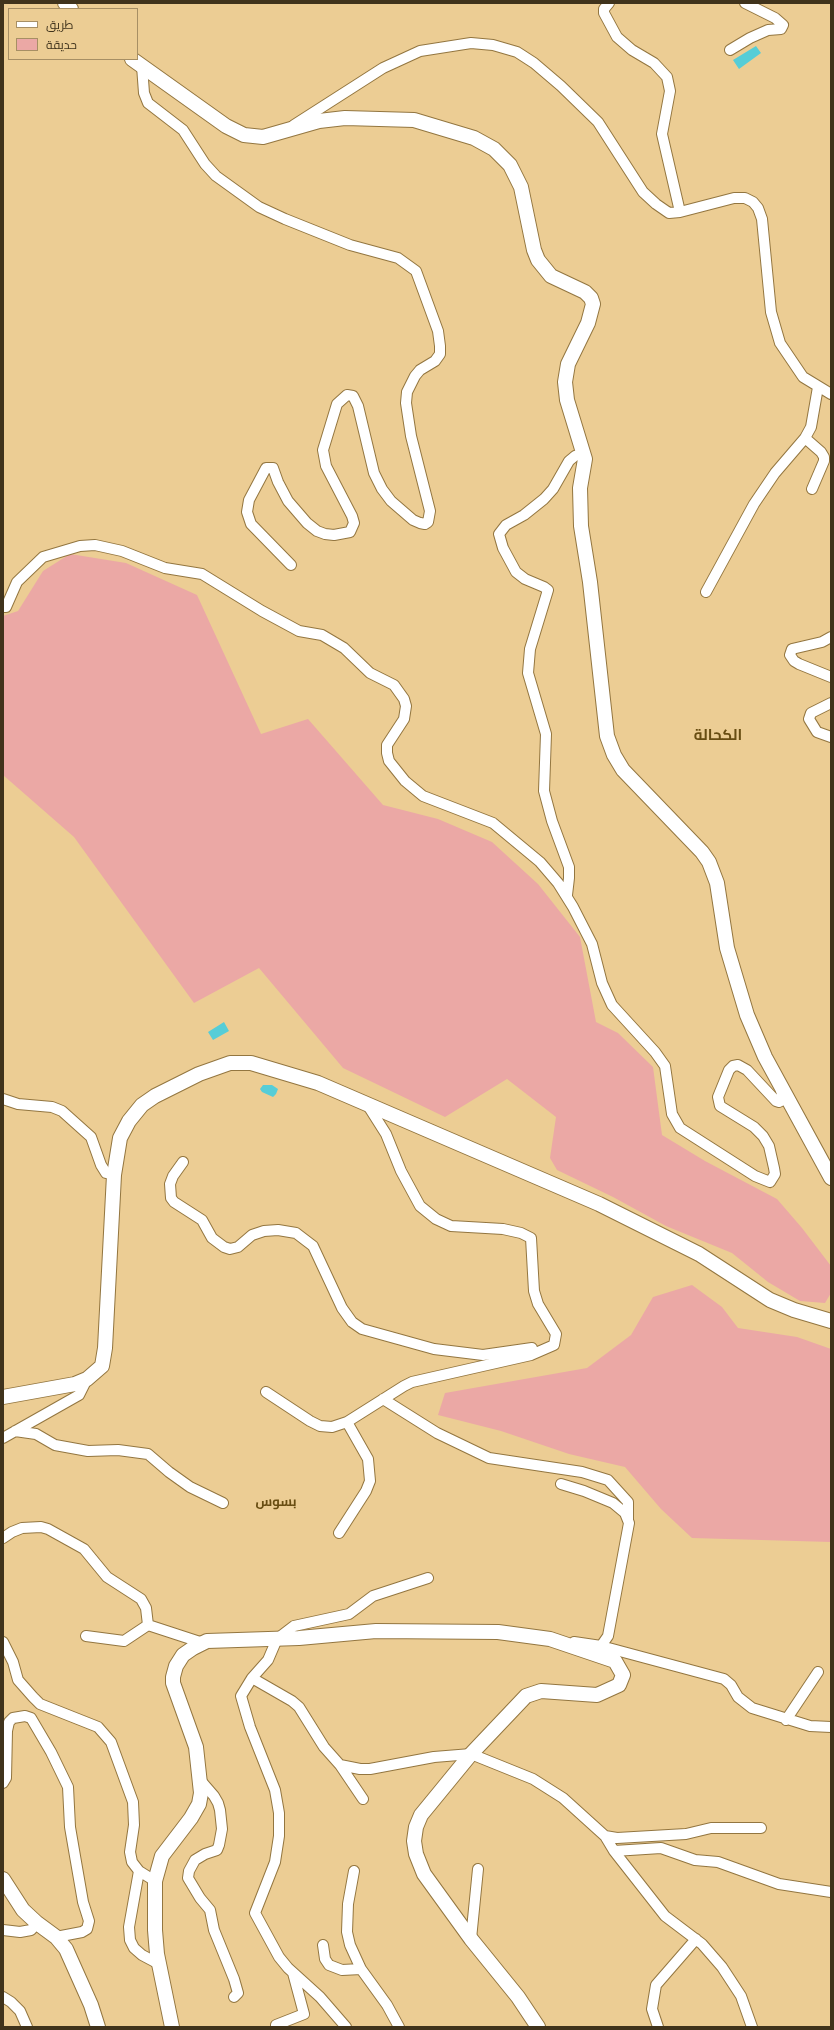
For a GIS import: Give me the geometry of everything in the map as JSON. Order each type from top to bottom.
[{"type":"main road","points":[[137,63],[226,126],[240,134],[263,137],[319,121],[345,118],[414,120],[474,138],[488,145],[502,156],[510,165],[521,187],[534,250],[544,270],[557,280],[585,292],[591,298],[593,304],[588,323],[568,364],[565,382],[569,406],[585,459],[580,488],[581,526],[591,590],[607,736],[614,755],[623,770],[660,811],[698,848],[709,862],[716,883],[727,948],[740,997],[756,1037],[780,1085],[831,1178]]},
{"type":"main road","points":[[3,1397],[75,1384],[87,1380],[102,1366],[104,1358],[114,1174],[120,1138],[129,1121],[142,1105],[175,1084],[230,1064],[251,1063],[318,1083],[599,1204],[699,1254],[770,1300],[831,1321]]},
{"type":"main road","points":[[172,2027],[159,1964],[155,1930],[155,1881],[162,1856],[199,1804],[201,1781],[196,1748],[175,1687],[173,1677],[176,1666],[183,1655],[207,1641],[277,1639],[376,1631],[498,1632],[550,1639],[615,1661],[623,1675],[619,1685],[598,1695],[559,1690],[531,1692],[521,1699],[472,1754],[421,1815],[416,1827],[414,1841],[416,1854],[424,1874],[471,1939],[518,1997],[538,2027]]},
{"type":"main road","points":[[3,1879],[23,1910],[56,1938],[66,1949],[74,1964],[98,2027]]},
{"type":"street","points":[[597,3],[604,13],[613,32],[623,43],[654,63],[667,77],[670,91],[662,134],[680,212]]},
{"type":"street","points":[[604,13],[604,9],[609,3]]},
{"type":"street","points":[[730,50],[750,38],[768,30],[781,29],[783,25],[775,18],[745,3]]},
{"type":"street","points":[[284,132],[383,68],[420,51],[471,43],[493,45],[517,52],[534,63],[561,86],[598,122],[650,199],[669,213],[680,212],[727,199],[750,199],[758,208],[764,228],[771,312],[782,347],[803,377],[818,388],[831,394]]},
{"type":"street","points":[[137,63],[144,93],[148,102],[183,130],[205,164],[216,176],[259,207],[274,214],[350,245],[398,258],[416,271],[438,332],[440,354],[435,361],[420,370],[415,376],[407,392],[406,403],[411,436],[430,511],[428,522],[425,524],[413,520],[391,501],[382,490],[374,473],[358,406],[353,396],[347,395],[337,404],[324,450],[326,466],[352,516],[354,523],[350,532],[334,535],[325,534],[317,531],[307,523],[288,501],[278,482],[273,468],[266,468],[249,500],[247,512],[251,524],[291,564]]},
{"type":"street","points":[[706,592],[754,504],[775,473],[805,438],[811,427],[818,388]]},
{"type":"street","points":[[805,438],[821,452],[824,457],[824,461],[812,489]]},
{"type":"street","points":[[567,895],[570,878],[569,867],[552,821],[544,791],[546,734],[528,673],[530,649],[548,590],[525,579],[516,572],[503,548],[499,534],[506,525],[524,515],[544,499],[553,489],[569,461],[575,456],[584,453]]},
{"type":"street","points":[[3,607],[6,607],[18,582],[43,557],[80,546],[95,545],[122,551],[165,568],[202,574],[262,611],[299,631],[322,636],[344,648],[370,673],[394,685],[406,706],[404,719],[387,745],[389,761],[397,772],[423,796],[449,807],[488,820],[499,827],[548,870],[567,895],[592,944],[602,983],[612,1005],[655,1052],[665,1066],[672,1114],[680,1128],[755,1176],[770,1182],[775,1174],[769,1146],[763,1136],[754,1127],[720,1106],[718,1097],[733,1066],[738,1065],[747,1070],[776,1101],[779,1102],[783,1100],[780,1085]]},
{"type":"street","points":[[831,637],[822,642],[792,649],[790,655],[794,662],[831,677]]},
{"type":"street","points":[[831,703],[811,713],[809,719],[817,732],[831,737]]},
{"type":"street","points":[[3,1099],[18,1104],[52,1107],[62,1111],[91,1137],[101,1165],[106,1173],[114,1174]]},
{"type":"street","points":[[266,1392],[320,1426],[332,1427],[347,1422],[404,1386],[420,1380],[531,1355],[554,1345],[556,1338],[554,1330],[538,1304],[534,1291],[532,1238],[521,1233],[503,1230],[451,1226],[436,1219],[420,1206],[401,1171],[386,1134],[367,1104]]},
{"type":"street","points":[[183,1162],[173,1176],[170,1184],[171,1198],[174,1202],[202,1220],[212,1238],[224,1247],[230,1249],[238,1247],[252,1235],[264,1231],[278,1230],[296,1233],[313,1246],[342,1308],[352,1322],[362,1329],[434,1349],[482,1355],[528,1350],[556,1338]]},
{"type":"street","points":[[3,1438],[79,1395],[87,1380]]},
{"type":"street","points":[[383,1399],[437,1433],[489,1458],[582,1472],[608,1480],[628,1502],[629,1523],[616,1589],[610,1630],[601,1646]]},
{"type":"street","points":[[339,1533],[366,1491],[370,1481],[368,1459],[347,1422]]},
{"type":"street","points":[[14,1431],[36,1434],[55,1445],[88,1452],[118,1450],[148,1454],[190,1487],[222,1504]]},
{"type":"street","points":[[561,1484],[602,1497],[623,1510],[628,1519]]},
{"type":"street","points":[[3,1538],[22,1528],[41,1527],[58,1534],[84,1549],[107,1577],[141,1599],[146,1608],[148,1625]]},
{"type":"street","points":[[344,2026],[320,1998],[293,1973],[279,1956],[255,1913],[275,1862],[280,1824],[275,1790],[250,1727],[241,1699],[242,1692],[268,1660],[277,1639],[294,1626],[348,1614],[373,1596],[428,1578]]},
{"type":"street","points":[[86,1636],[124,1641],[148,1625]]},
{"type":"street","points":[[148,1625],[200,1642],[207,1641]]},
{"type":"street","points":[[550,1639],[601,1646],[724,1679],[731,1685],[744,1703],[752,1708],[786,1720],[810,1726],[831,1727]]},
{"type":"street","points":[[3,1642],[13,1662],[18,1680],[32,1697],[40,1704],[98,1727],[111,1742],[133,1802],[134,1811],[130,1852],[132,1862],[139,1870],[155,1881]]},
{"type":"street","points":[[786,1720],[818,1672]]},
{"type":"street","points":[[252,1678],[292,1701],[299,1707],[324,1747],[340,1766],[363,1799]]},
{"type":"street","points":[[3,1783],[6,1778],[7,1730],[9,1722],[13,1718],[25,1716],[31,1718],[45,1740],[68,1787],[70,1827],[83,1902],[89,1921],[87,1929],[82,1932],[56,1938]]},
{"type":"street","points":[[340,1766],[370,1769],[434,1757],[472,1754],[533,1779],[563,1798],[605,1836],[614,1851],[665,1916],[696,1939],[722,1967],[737,1990],[752,2027]]},
{"type":"street","points":[[201,1781],[218,1803],[220,1810],[221,1834],[217,1850],[213,1853],[205,1854],[196,1860],[189,1871],[188,1878],[197,1895],[210,1910],[214,1930],[234,1979],[238,1993],[234,1997]]},
{"type":"street","points":[[605,1836],[617,1838],[686,1834],[711,1828],[761,1828]]},
{"type":"street","points":[[614,1851],[661,1848],[695,1860],[718,1862],[779,1884],[831,1892]]},
{"type":"street","points":[[471,1939],[478,1869]]},
{"type":"street","points":[[139,1870],[129,1934],[134,1948],[146,1958],[159,1964]]},
{"type":"street","points":[[354,1872],[348,1904],[348,1932],[352,1951],[361,1969],[387,2005],[399,2027]]},
{"type":"street","points":[[3,1930],[20,1932],[30,1930],[37,1923]]},
{"type":"street","points":[[658,2027],[652,2009],[656,1985],[696,1939]]},
{"type":"street","points":[[323,1945],[325,1959],[330,1965],[342,1970],[361,1969]]},
{"type":"street","points":[[276,2025],[304,2014],[293,1973]]},
{"type":"street","points":[[3,1997],[12,2002],[20,2010],[27,2027]]},
{"type":"green space","points":[[70,554],[126,563],[197,595],[261,734],[308,719],[383,805],[438,819],[492,842],[538,884],[580,937],[596,1022],[618,1033],[653,1067],[662,1135],[705,1161],[777,1199],[802,1228],[831,1266],[831,1293],[825,1303],[800,1301],[768,1282],[732,1253],[666,1226],[613,1197],[557,1170],[550,1158],[556,1117],[507,1079],[445,1117],[343,1068],[259,968],[194,1003],[74,837],[3,775],[3,616],[18,611],[43,571]]},
{"type":"green space","points":[[692,1285],[722,1307],[738,1328],[797,1337],[831,1349],[831,1542],[692,1538],[661,1509],[625,1467],[569,1454],[501,1431],[438,1415],[445,1393],[587,1368],[631,1335],[653,1297]]},
{"type":"water","points":[[756,46],[761,53],[739,69],[733,60]]},
{"type":"water","points":[[224,1022],[229,1031],[213,1040],[208,1032]]},
{"type":"water","points":[[263,1085],[272,1085],[278,1089],[276,1094],[273,1097],[262,1092],[260,1089]]},
{"type":"district","name":"الكحالة","points":[[718,736]]},
{"type":"district","name":"بسوس","points":[[276,1502]]}]
